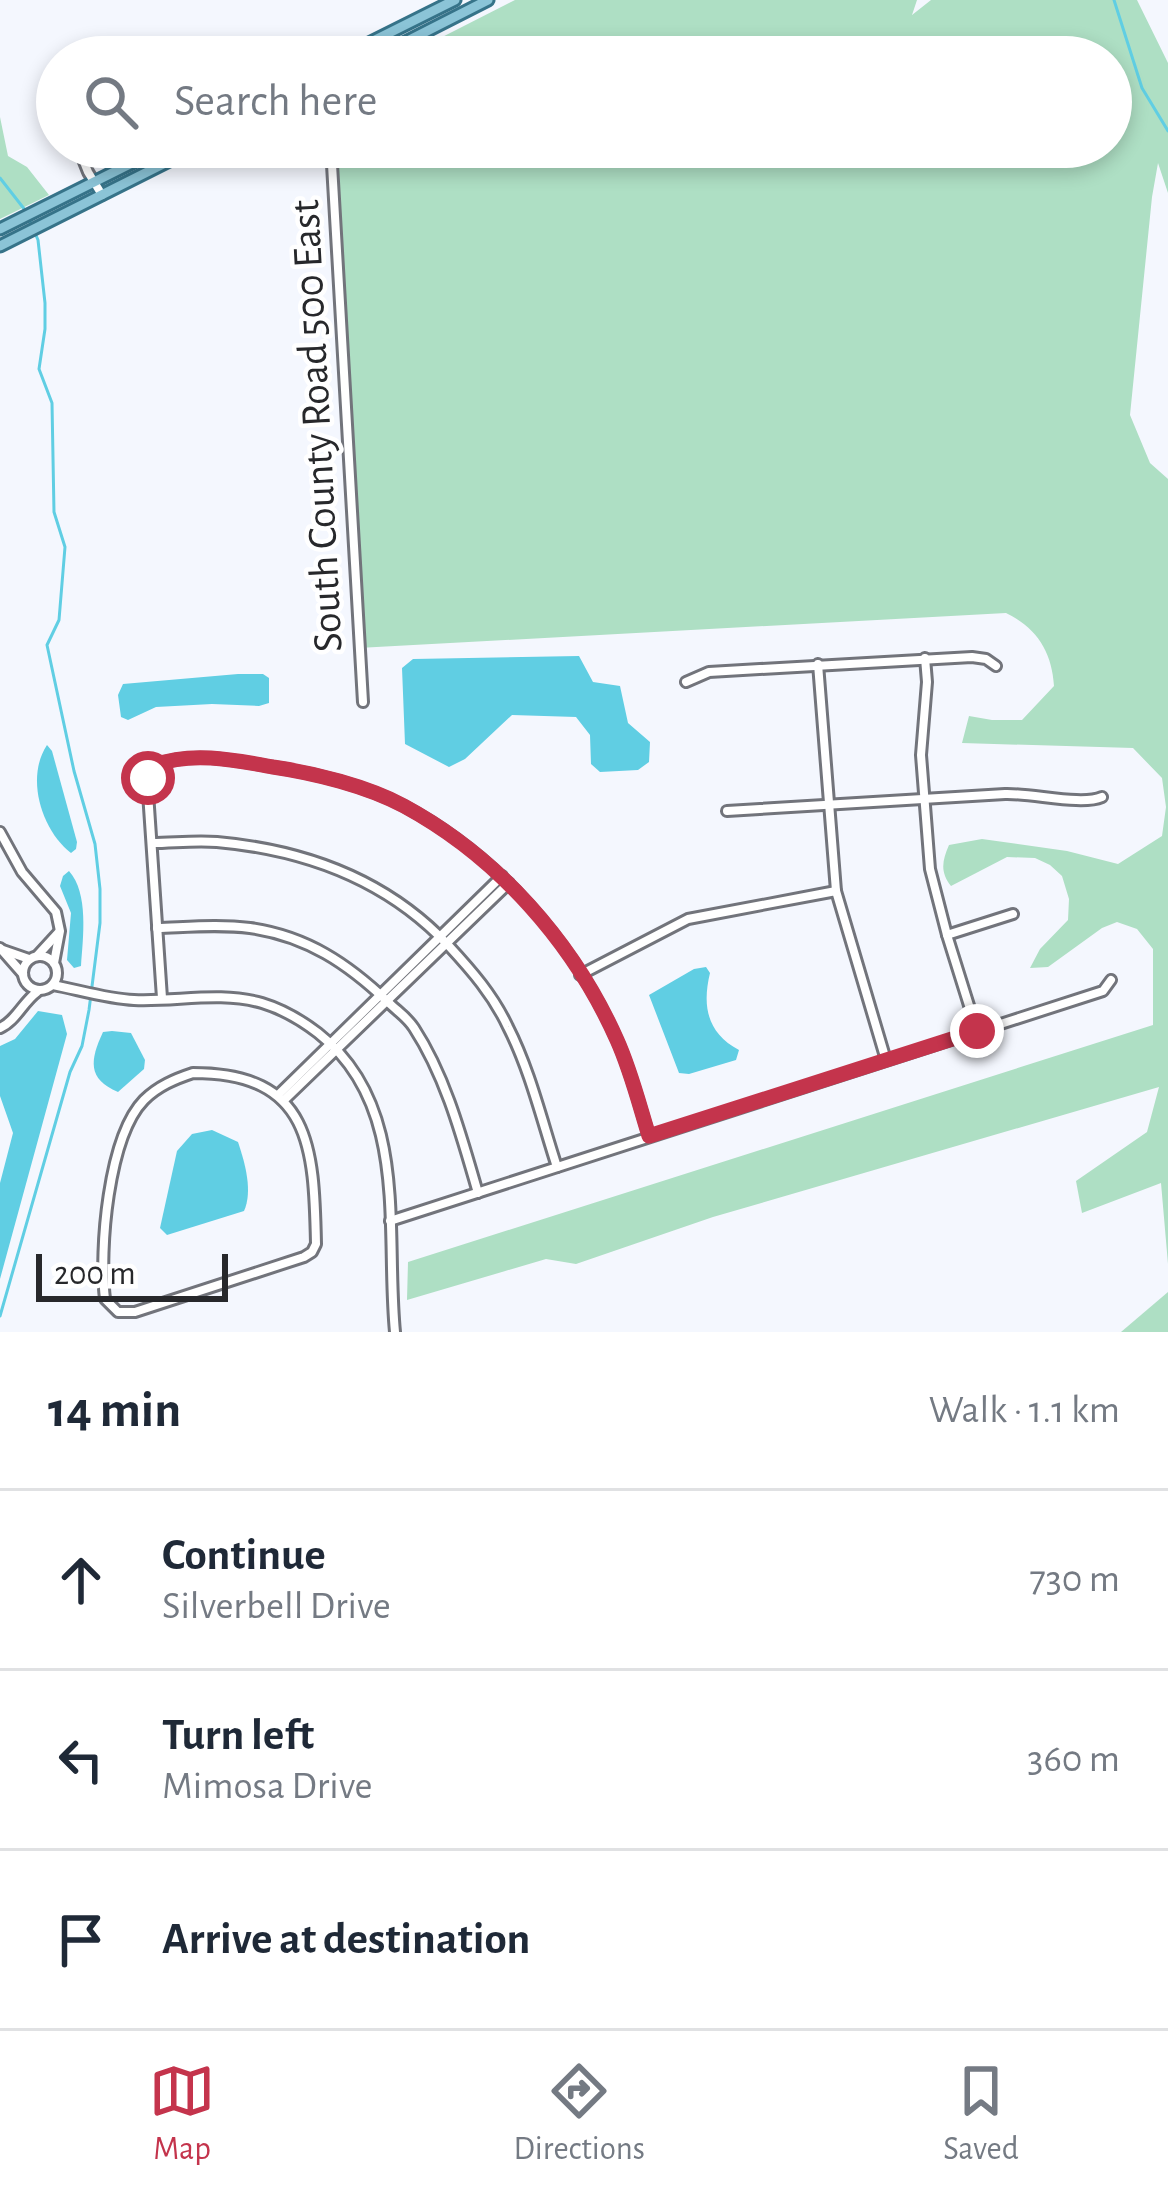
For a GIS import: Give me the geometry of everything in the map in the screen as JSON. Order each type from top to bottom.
[{"type":"main road","points":[[383,36],[455,0]]},
{"type":"main road","points":[[417,36],[488,0]]},
{"type":"main road","points":[[0,229],[123,168]]},
{"type":"main road","points":[[0,246],[155,168]]},
{"type":"street","points":[[88,168],[102,195]]},
{"type":"street","name":"South County Road 500 East","points":[[332,168],[363,702]]},
{"type":"street","points":[[686,682],[709,672],[925,658],[972,657],[996,666]]},
{"type":"street","points":[[925,658],[921,755],[933,886],[977,1031]]},
{"type":"street","points":[[818,664],[836,891],[886,1060]]},
{"type":"street","points":[[162,998],[148,778],[155,765],[220,758],[315,773],[402,805],[471,850],[505,879],[580,975],[616,1038],[649,1136]]},
{"type":"street","points":[[727,811],[925,797],[1020,794],[1083,802],[1102,797]]},
{"type":"street","points":[[0,832],[22,872],[53,906],[60,931],[53,985]]},
{"type":"street","points":[[152,843],[214,842],[292,854],[361,878],[409,908],[485,987],[510,1030],[557,1167]]},
{"type":"street","points":[[280,1098],[329,1042],[505,879]]},
{"type":"street","points":[[580,975],[688,919],[836,891]]},
{"type":"street","points":[[947,935],[1013,914]]},
{"type":"street","points":[[157,928],[254,928],[320,950],[347,966],[413,1027],[439,1074],[478,1193]]},
{"type":"street","points":[[22,974],[60,931]]},
{"type":"street","points":[[280,1098],[388,1003],[443,940]]},
{"type":"street","points":[[1,949],[46,957],[73,989]]},
{"type":"street","points":[[1,949],[27,985],[20,1009]]},
{"type":"street","points":[[390,1221],[1103,991],[1112,980]]},
{"type":"street","points":[[27,985],[40,991]]},
{"type":"street","points":[[0,1028],[28,999],[53,985],[134,1000],[211,995],[262,1003],[301,1020],[338,1050],[360,1077],[380,1125],[395,1332]]},
{"type":"street","points":[[193,1072],[224,1072],[249,1079],[280,1098],[298,1118],[309,1150],[316,1237],[311,1252],[136,1312],[118,1312],[110,1306],[104,1292],[102,1236],[118,1154],[128,1123],[143,1101],[167,1082],[193,1072]]},
{"type":"green space","points":[[515,0],[917,0],[912,15],[931,0],[1137,0],[1168,63],[1168,193],[1158,163],[1130,415],[1150,463],[1168,479],[1168,1264],[1161,1183],[1082,1213],[1076,1181],[1147,1132],[1159,1087],[713,1217],[576,1264],[546,1259],[407,1300],[408,1262],[1153,1025],[1153,949],[1137,929],[1117,922],[1048,967],[1030,968],[1040,949],[1068,920],[1069,899],[1062,876],[1035,858],[1007,857],[951,886],[944,861],[949,845],[982,839],[1118,864],[1162,836],[1166,807],[1162,778],[1133,748],[962,743],[969,716],[1022,720],[1054,686],[1041,642],[1006,613],[358,648],[339,168],[1132,168],[1132,36],[444,36]]},
{"type":"green space","points":[[0,117],[8,156],[27,167],[49,195],[0,219]]},
{"type":"green space","points":[[1168,1292],[1168,1332],[1121,1332]]},
{"type":"water","points":[[579,656],[593,682],[620,686],[628,723],[650,742],[649,762],[638,770],[600,772],[591,764],[590,735],[576,717],[512,715],[465,759],[449,767],[405,744],[402,668],[413,659]]},
{"type":"water","points":[[238,674],[269,678],[269,703],[156,707],[128,720],[121,717],[118,695],[123,684]]},
{"type":"water","points":[[47,745],[77,842],[71,853],[52,831],[40,803],[37,773]]},
{"type":"water","points":[[69,871],[80,891],[83,916],[81,966],[74,968],[67,960],[71,913],[60,886]]},
{"type":"water","points":[[706,967],[710,973],[709,1017],[720,1035],[739,1050],[736,1060],[679,1073],[649,995]]},
{"type":"water","points":[[38,1011],[62,1015],[67,1034],[0,1279],[0,1183],[13,1133],[0,1096],[0,1046],[15,1039]]},
{"type":"water","points":[[103,1032],[131,1033],[145,1060],[144,1069],[118,1092],[101,1081],[94,1068]]},
{"type":"water","points":[[212,1130],[238,1142],[248,1186],[244,1211],[167,1235],[160,1228],[177,1151],[192,1134]]},
{"type":"waterway","points":[[1114,0],[1125,36]]},
{"type":"waterway","points":[[1132,57],[1142,88],[1168,131]]},
{"type":"waterway","points":[[0,178],[25,210]]},
{"type":"waterway","points":[[0,1316],[70,1072],[82,1046],[100,923],[95,844],[47,645],[59,620],[65,547],[54,512],[52,403],[39,369],[45,303],[38,240],[30,221]]},
{"type":"route","points":[[148,778],[155,765],[169,760],[220,758],[315,773],[402,805],[471,850],[527,903],[589,987],[623,1054],[649,1136],[977,1031]]}]
